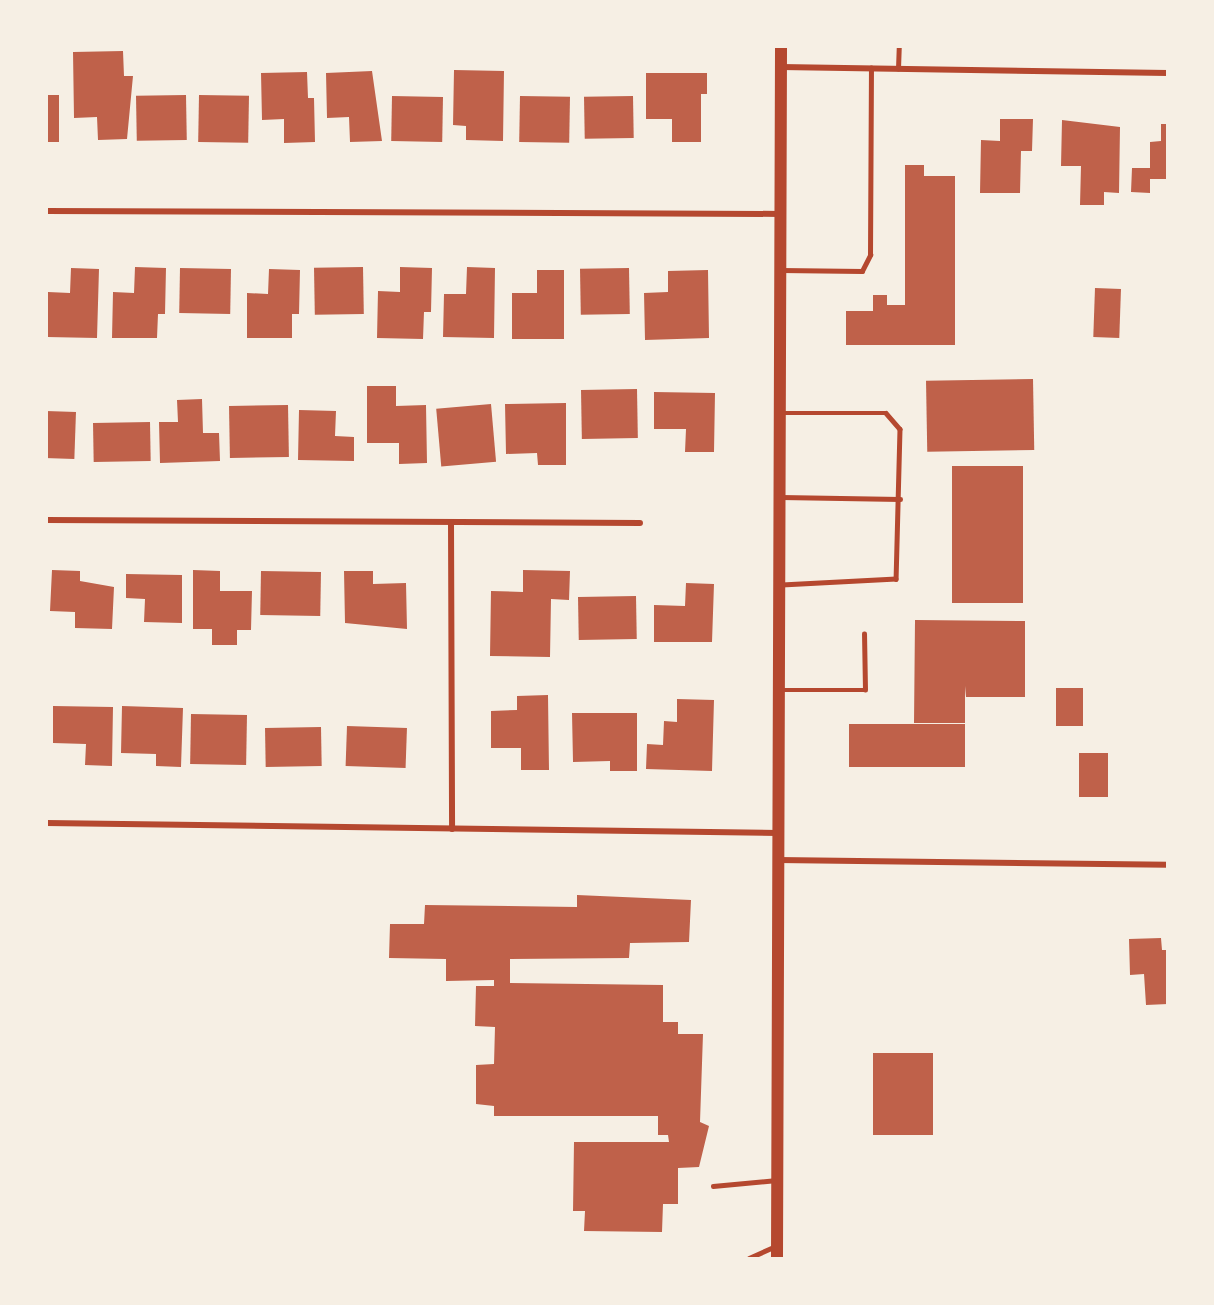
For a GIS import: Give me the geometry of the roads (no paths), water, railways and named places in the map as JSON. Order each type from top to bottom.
[{"type":"main road","points":[[777,1252],[781,46]]},
{"type":"street","points":[[781,67],[1167,73]]},
{"type":"street","points":[[46,212],[781,214]]},
{"type":"street","points":[[46,520],[639,523]]},
{"type":"street","points":[[451,522],[452,829]]},
{"type":"street","points":[[46,824],[778,833]]},
{"type":"street","points":[[778,860],[1167,865]]},
{"type":"lane","points":[[898,69],[899,46]]},
{"type":"lane","points":[[781,270],[862,271],[870,255],[871,69]]},
{"type":"lane","points":[[779,585],[896,579],[900,499],[900,429],[885,412],[780,412]]},
{"type":"lane","points":[[781,497],[900,499]]},
{"type":"lane","points":[[779,690],[865,690],[864,634]]},
{"type":"lane","points":[[713,1186],[777,1180]]},
{"type":"lane","points":[[749,1258],[777,1252]]}]
